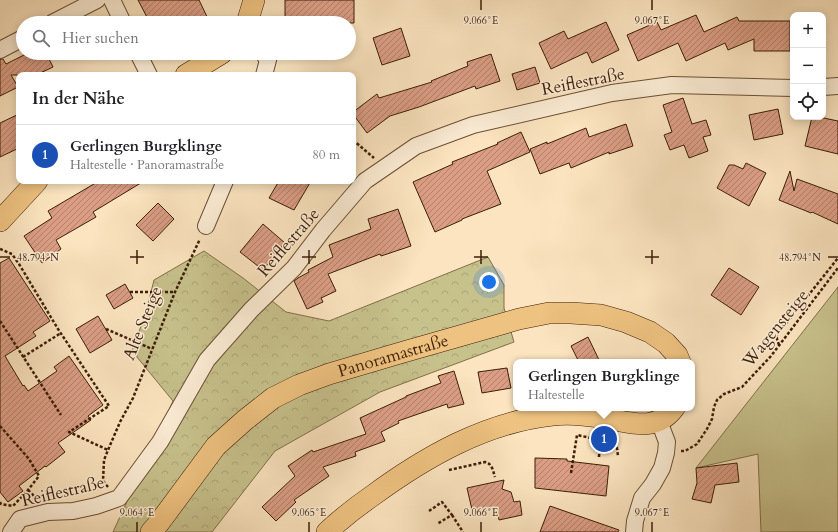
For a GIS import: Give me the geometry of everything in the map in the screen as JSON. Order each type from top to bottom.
[{"type":"main road","points":[[249,16],[254,0]]},
{"type":"main road","points":[[191,72],[211,60]]},
{"type":"main road","points":[[0,221],[34,184]]},
{"type":"main road","name":"Panoramastraße","points":[[151,532],[216,446],[245,420],[273,398],[299,385],[329,374],[519,319],[548,313],[601,314],[626,322],[650,332],[666,343],[679,359]]},
{"type":"main road","points":[[327,532],[341,519],[383,488],[443,450],[492,429],[534,417],[554,415],[573,414],[594,416],[636,424],[648,424],[667,414]]},
{"type":"street","points":[[66,16],[97,0]]},
{"type":"street","points":[[112,0],[120,16]]},
{"type":"street","points":[[0,50],[16,42]]},
{"type":"street","points":[[142,60],[148,72]]},
{"type":"street","points":[[265,72],[268,60]]},
{"type":"street","name":"Reiflestraße","points":[[11,532],[20,519],[48,512],[73,511],[96,506],[119,498],[160,442],[207,360],[250,310],[294,268],[323,230],[365,181],[416,146],[473,125],[612,93],[672,85],[790,88]]},
{"type":"street","points":[[826,87],[838,86]]},
{"type":"street","points":[[206,226],[225,184]]},
{"type":"street","points":[[634,532],[635,521],[642,498],[653,484],[662,468],[666,453],[667,414]]},
{"type":"path","points":[[356,143],[385,168]]},
{"type":"path","name":"Alte Steige","points":[[103,481],[104,460],[108,450],[132,398],[175,292],[206,226]]},
{"type":"path","points":[[0,249],[12,254],[19,264],[61,333],[109,406],[70,432],[108,450]]},
{"type":"path","points":[[779,345],[776,336],[838,258]]},
{"type":"path","name":"Wagensteige","points":[[666,453],[685,451],[697,444],[712,418],[717,400],[724,394],[742,387],[771,356],[838,268]]},
{"type":"path","points":[[130,292],[175,292]]},
{"type":"path","points":[[0,321],[61,415]]},
{"type":"path","points":[[106,329],[152,349]]},
{"type":"path","points":[[23,357],[61,333]]},
{"type":"path","points":[[0,426],[29,459],[39,476],[13,506],[1,504],[0,502]]},
{"type":"path","points":[[571,473],[576,435],[600,440],[617,448],[618,456]]},
{"type":"path","points":[[598,457],[600,440]]},
{"type":"path","points":[[448,470],[488,462],[491,465],[495,477]]},
{"type":"path","points":[[28,490],[42,503]]},
{"type":"path","points":[[429,510],[442,502],[463,532]]},
{"type":"path","points":[[437,524],[452,515]]},
{"type":"green space","points":[[204,251],[243,278],[286,312],[329,321],[488,257],[504,285],[504,308],[514,342],[380,392],[275,451],[212,532],[113,532],[173,401],[132,351],[146,312],[154,280]]},
{"type":"green space","points":[[838,287],[838,532],[761,532],[758,454],[696,468]]},
{"type":"building","points":[[138,0],[199,0],[207,16],[146,16]]},
{"type":"building","points":[[285,0],[354,0],[354,16],[285,16]]},
{"type":"building","points":[[696,15],[704,32],[737,17],[739,21],[790,21],[790,51],[754,51],[754,39],[728,50],[725,43],[686,61],[678,43],[638,61],[627,35],[657,22],[661,30]]},
{"type":"building","points":[[606,22],[619,50],[592,63],[587,52],[551,69],[539,43],[564,31],[568,39]]},
{"type":"building","points":[[401,28],[410,56],[382,65],[373,38]]},
{"type":"building","points":[[491,54],[500,81],[476,89],[475,86],[390,116],[367,133],[356,118],[356,110],[377,94],[379,98],[432,82],[431,81],[468,66],[467,62]]},
{"type":"building","points":[[0,59],[3,59],[6,64],[16,59],[50,60],[53,67],[42,72],[16,72],[16,75],[11,75],[16,84],[16,88],[0,96]]},
{"type":"building","points":[[535,67],[540,83],[517,90],[512,74]]},
{"type":"building","points":[[683,98],[692,124],[706,120],[711,135],[703,137],[708,151],[689,158],[684,145],[670,150],[664,135],[672,132],[663,105]]},
{"type":"building","points":[[778,109],[783,134],[754,140],[749,115]]},
{"type":"building","points":[[16,115],[16,149],[0,157],[0,123]]},
{"type":"building","points":[[826,118],[838,121],[838,154],[805,146],[811,120],[826,120]]},
{"type":"building","points":[[626,124],[633,146],[609,154],[609,152],[571,168],[569,163],[540,174],[530,149],[547,142],[547,144],[586,128],[589,137]]},
{"type":"building","points":[[521,132],[530,152],[487,171],[501,204],[462,219],[435,232],[413,182],[453,164],[452,162],[498,144],[497,143]]},
{"type":"building","points":[[746,163],[766,173],[749,206],[717,188],[729,165],[734,165],[743,169]]},
{"type":"building","points":[[790,171],[794,191],[797,179],[838,194],[838,224],[812,212],[811,213],[779,200]]},
{"type":"building","points":[[94,184],[139,184],[93,212],[96,217],[56,240],[61,249],[42,263],[24,236],[52,218],[48,211]]},
{"type":"building","points":[[277,184],[309,184],[294,210],[269,198]]},
{"type":"building","points":[[158,203],[174,219],[153,241],[136,225]]},
{"type":"building","points":[[398,209],[411,246],[381,256],[380,254],[328,274],[336,291],[321,298],[323,302],[307,309],[294,281],[309,272],[308,270],[333,257],[329,245],[371,229],[368,219]]},
{"type":"building","points":[[263,224],[285,243],[263,270],[240,252]]},
{"type":"building","points":[[9,258],[50,321],[33,332],[36,336],[5,356],[23,386],[24,385],[28,391],[57,371],[54,367],[69,356],[103,405],[88,416],[91,420],[58,443],[65,452],[19,486],[23,491],[8,502],[0,492],[0,263]]},
{"type":"building","points":[[729,268],[759,287],[741,315],[711,295]]},
{"type":"building","points":[[125,284],[133,298],[114,309],[106,295]]},
{"type":"building","points":[[98,316],[112,340],[90,353],[76,329]]},
{"type":"building","points":[[588,337],[599,359],[578,359],[571,346]]},
{"type":"building","points":[[507,368],[511,388],[482,393],[478,372]]},
{"type":"building","points":[[454,371],[464,404],[448,408],[447,404],[398,421],[399,423],[381,432],[385,441],[355,452],[356,456],[323,467],[329,476],[294,500],[296,502],[276,521],[262,507],[295,476],[288,466],[312,450],[313,452],[366,434],[360,418],[406,396],[441,383],[438,376]]},
{"type":"building","points":[[535,458],[567,459],[567,461],[609,466],[606,496],[535,488]]},
{"type":"building","points":[[737,463],[739,482],[715,485],[711,503],[692,499],[697,483],[696,468]]},
{"type":"building","points":[[504,480],[502,489],[511,492],[514,502],[520,501],[522,515],[499,520],[497,508],[473,514],[467,488]]},
{"type":"building","points":[[550,506],[619,530],[618,532],[540,532]]},
{"type":"place","name":"Gerlingen Burgklinge","points":[[604,439]]}]
